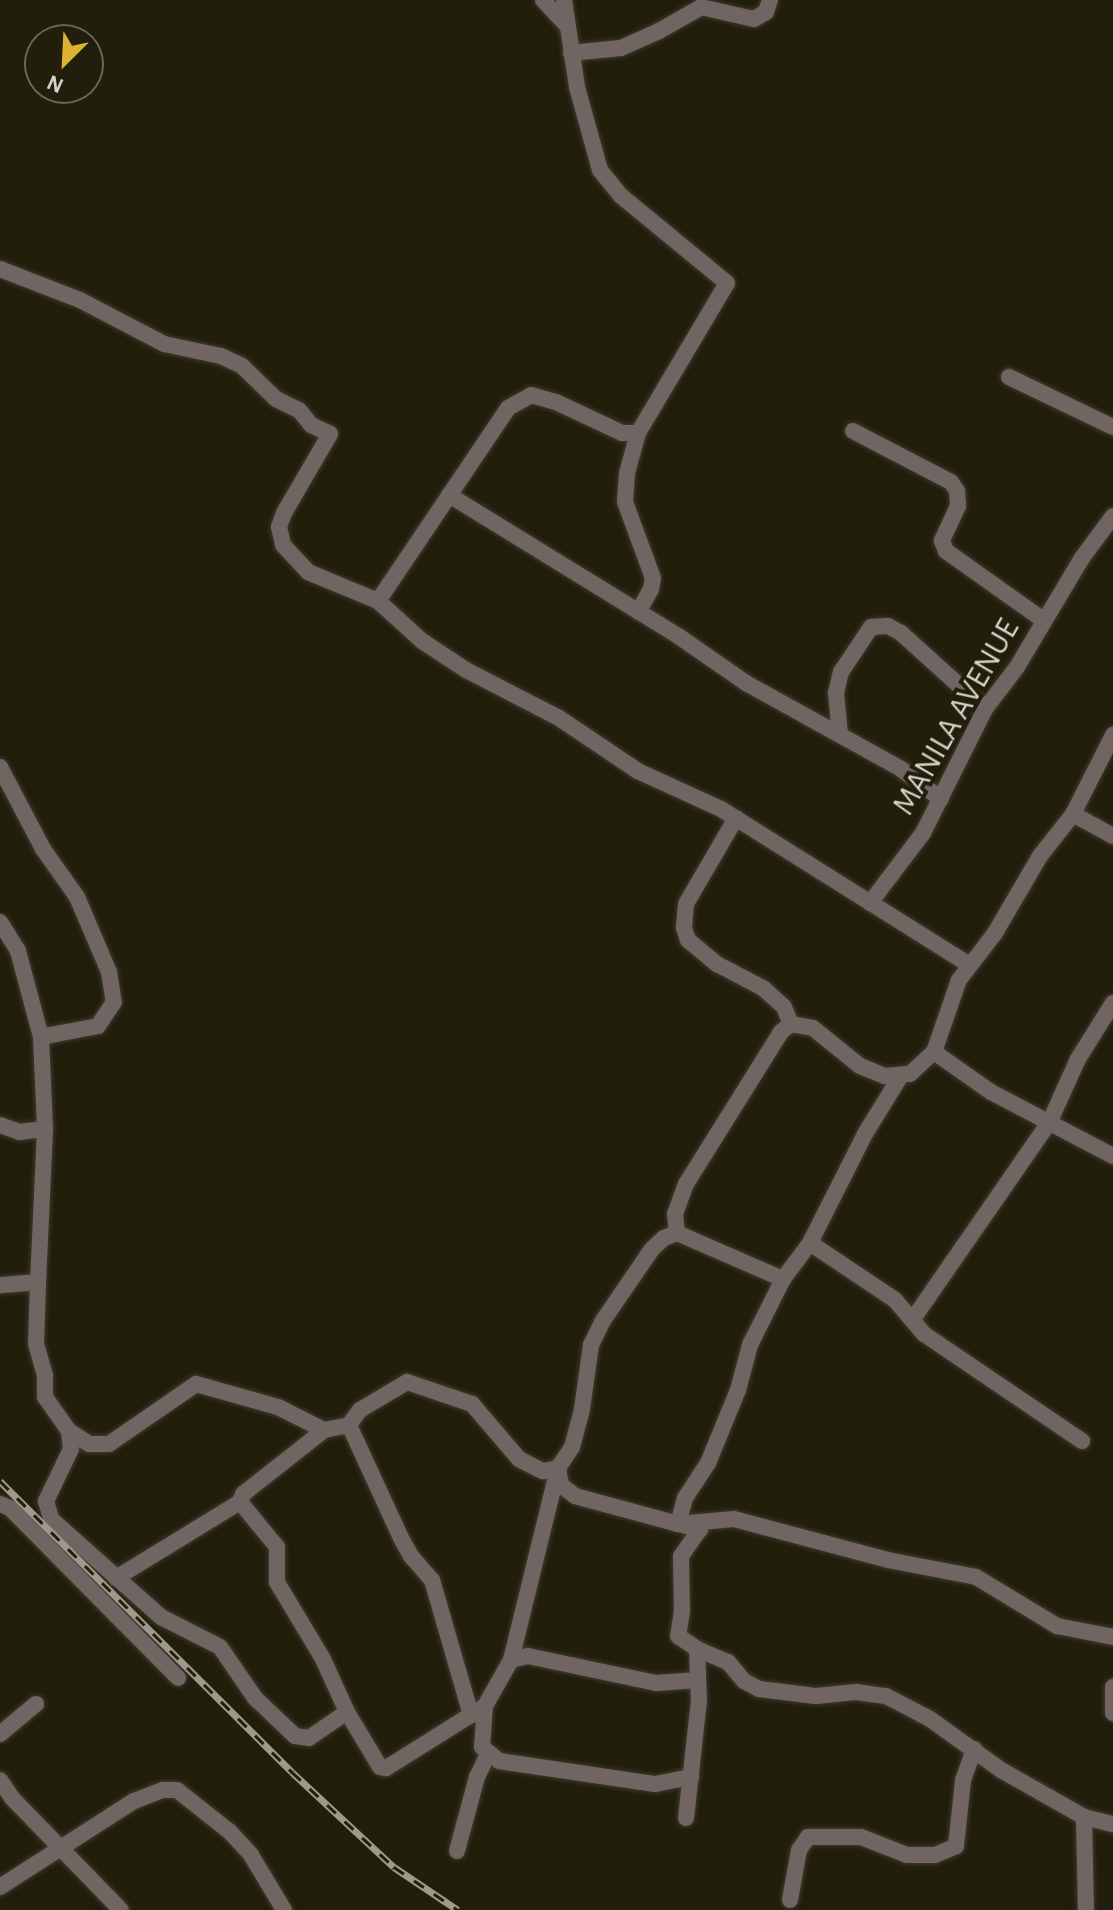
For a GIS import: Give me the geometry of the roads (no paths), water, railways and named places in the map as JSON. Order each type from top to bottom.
[{"type":"street","points":[[543,0],[567,26]]},
{"type":"street","points":[[564,0],[577,87],[600,170],[610,185],[727,283],[638,433],[627,473],[625,502],[653,578],[651,589],[638,612]]},
{"type":"street","points":[[571,53],[621,48],[700,3],[754,19],[766,12],[770,0]]},
{"type":"street","points":[[0,269],[80,300],[164,344],[221,356],[242,366],[276,399],[299,410],[311,425],[330,434],[279,527],[283,545],[308,572],[378,601],[422,641],[466,670],[559,718],[638,771],[736,818],[968,964]]},
{"type":"street","points":[[1009,377],[1113,427]]},
{"type":"street","points":[[378,601],[508,408],[531,395],[556,402],[622,433],[638,433]]},
{"type":"street","points":[[853,431],[951,482],[957,491],[958,506],[942,541],[946,551],[1043,620]]},
{"type":"street","points":[[449,495],[746,683],[901,769],[941,799]]},
{"type":"street","name":"MANILA AVENUE","points":[[870,903],[923,833],[985,709],[1017,667],[1043,620],[1113,516]]},
{"type":"street","points":[[840,734],[836,693],[841,672],[871,627],[888,626],[901,633],[985,709]]},
{"type":"street","points":[[677,1233],[675,1214],[686,1184],[781,1032],[791,1024],[813,1028],[860,1066],[885,1076],[910,1074],[934,1052],[959,980],[968,964],[995,933],[1040,856],[1073,814],[1113,735]]},
{"type":"street","points":[[0,767],[43,849],[77,897],[109,972],[114,1002],[98,1026],[41,1037]]},
{"type":"street","points":[[1073,814],[1113,836]]},
{"type":"street","points":[[736,818],[686,904],[684,928],[688,940],[717,964],[763,988],[784,1007],[791,1024]]},
{"type":"street","points":[[0,922],[18,951],[41,1037],[45,1129],[36,1344],[45,1376],[45,1397],[69,1431],[89,1444],[109,1444],[196,1384],[278,1407],[324,1430]]},
{"type":"street","points":[[913,1319],[1050,1121],[1078,1059],[1113,1003]]},
{"type":"street","points":[[934,1052],[991,1092],[1113,1156]]},
{"type":"street","points":[[678,1524],[685,1498],[708,1463],[738,1390],[750,1345],[783,1279],[810,1243],[865,1134],[900,1077]]},
{"type":"street","points":[[0,1125],[19,1132],[45,1129]]},
{"type":"street","points":[[240,1502],[277,1547],[277,1582],[323,1659],[373,1761],[386,1768],[478,1710],[511,1660],[558,1468],[572,1447],[582,1409],[591,1345],[602,1322],[652,1249],[664,1238],[677,1233],[783,1279]]},
{"type":"street","points":[[810,1243],[895,1300],[935,1342],[1082,1441]]},
{"type":"street","points":[[0,1285],[38,1282]]},
{"type":"street","points":[[116,1578],[240,1502],[243,1494],[324,1430],[349,1425],[360,1410],[407,1382],[472,1404],[519,1459],[543,1471],[558,1468]]},
{"type":"street","points":[[349,1425],[401,1538],[411,1556],[432,1580],[478,1710],[482,1747],[488,1754],[499,1761],[655,1784],[691,1777]]},
{"type":"street","points":[[69,1431],[71,1449],[46,1501],[51,1519],[161,1617],[220,1647],[255,1698],[295,1736],[309,1738],[347,1712]]},
{"type":"street","points":[[558,1468],[561,1485],[575,1496],[700,1529],[679,1564],[682,1611],[678,1636],[697,1649],[728,1662],[744,1681],[759,1689],[816,1696],[856,1692],[886,1696],[974,1749],[1001,1770],[1084,1817],[1113,1824]]},
{"type":"street","points":[[0,1504],[10,1508],[178,1678]]},
{"type":"street","points":[[678,1524],[734,1519],[888,1560],[976,1577],[1057,1626],[1113,1637]]},
{"type":"street","points":[[686,1818],[698,1680],[697,1649]]},
{"type":"street","points":[[511,1660],[528,1656],[656,1683],[698,1680]]},
{"type":"street","points":[[1113,1687],[1113,1713]]},
{"type":"street","points":[[0,1734],[36,1704]]},
{"type":"street","points":[[790,1900],[799,1850],[808,1837],[861,1837],[907,1855],[935,1855],[956,1846],[963,1780],[974,1749]]},
{"type":"street","points":[[457,1851],[477,1777],[488,1754]]},
{"type":"street","points":[[0,1780],[12,1798],[63,1846],[121,1910]]},
{"type":"street","points":[[0,1887],[134,1801],[163,1790],[177,1790],[229,1831],[251,1855],[284,1910]]},
{"type":"street","points":[[1084,1817],[1086,1910]]},
{"type":"railway","points":[[0,1481],[292,1772],[394,1867],[458,1910]]}]
